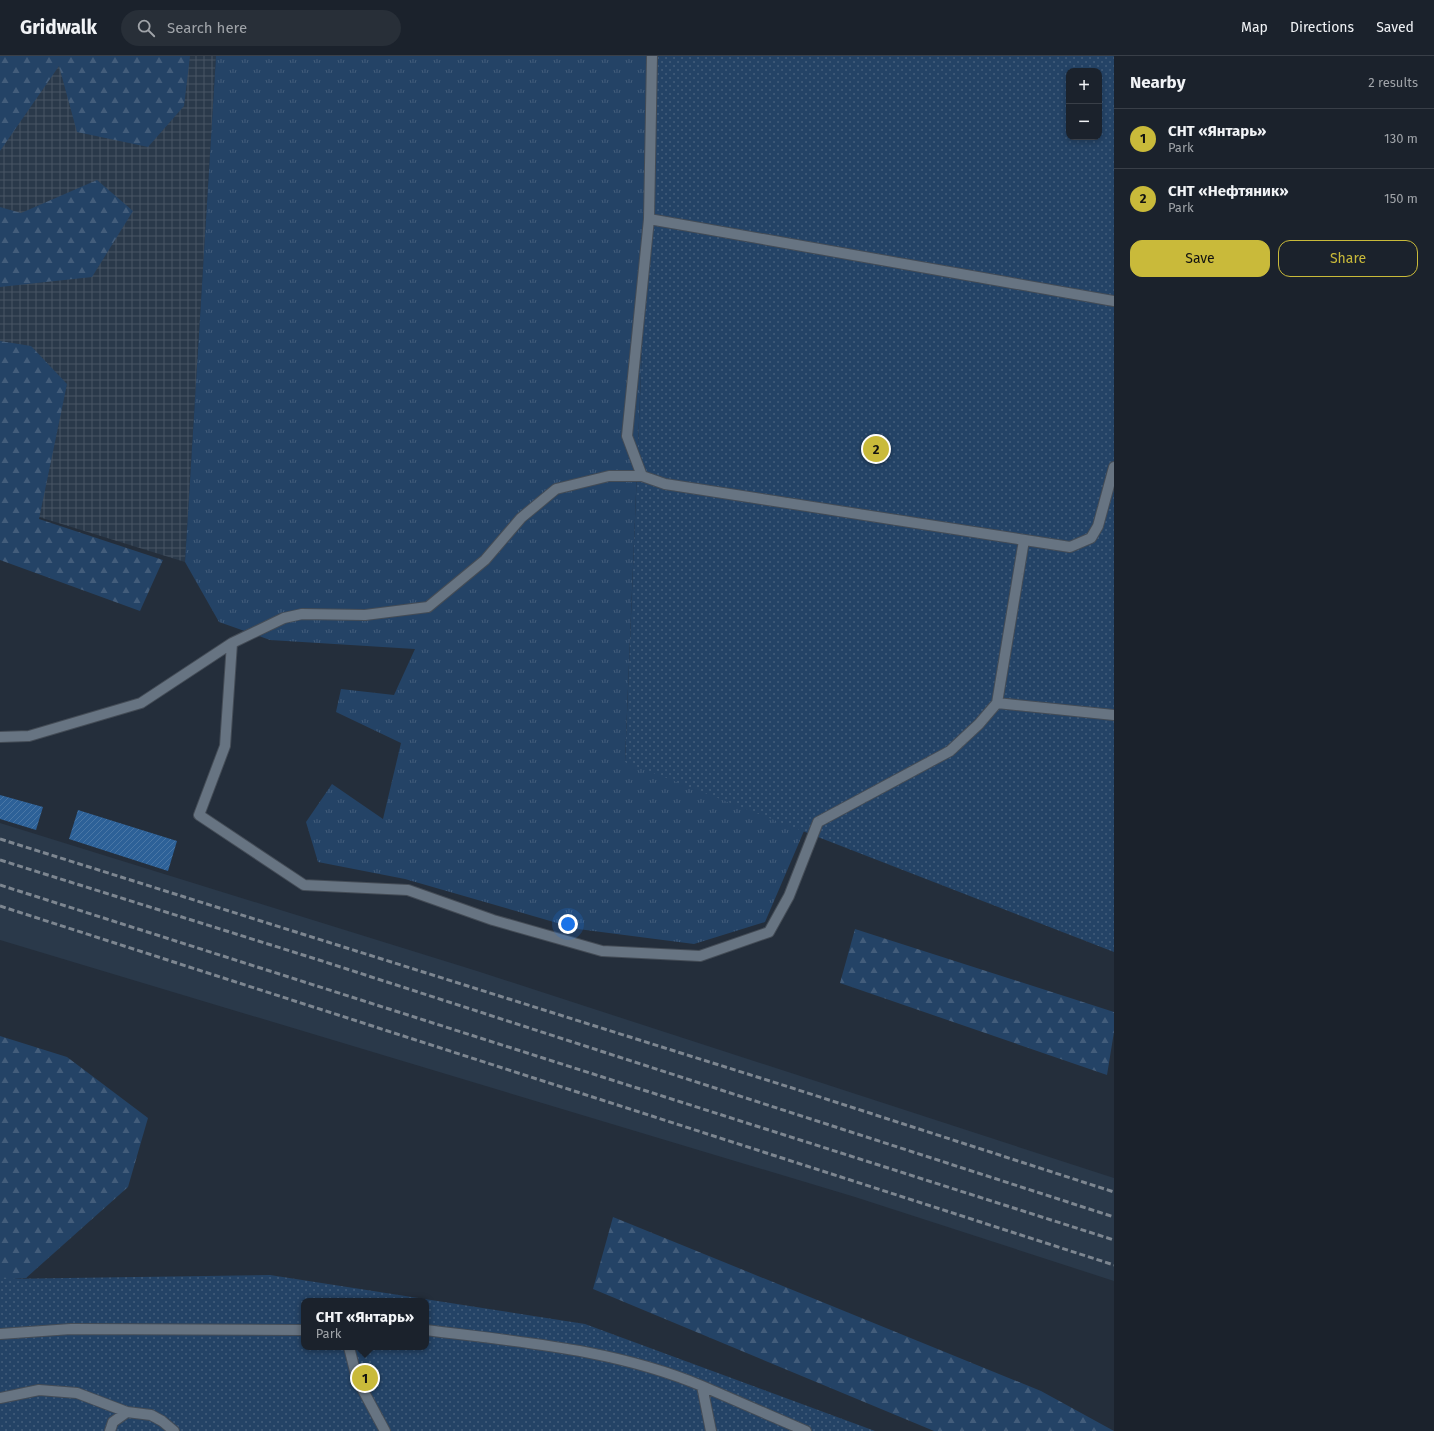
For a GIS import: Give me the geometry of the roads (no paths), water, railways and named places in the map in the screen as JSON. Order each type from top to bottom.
[{"type":"lane","points":[[642,476],[627,436],[650,219],[652,56]]},
{"type":"lane","points":[[650,219],[1114,301]]},
{"type":"lane","points":[[0,737],[29,736],[141,703],[232,643],[284,618],[302,614],[365,615],[428,607],[485,560],[521,518],[556,489],[609,476],[642,476],[665,484],[1070,547],[1091,538],[1098,526],[1114,467]]},
{"type":"lane","points":[[232,643],[225,746],[199,815],[304,885],[408,890],[493,920],[602,951],[700,956],[769,932],[789,896],[818,822],[950,751],[997,703],[1024,540]]},
{"type":"lane","points":[[997,703],[1114,715]]},
{"type":"lane","points":[[0,1334],[71,1329],[301,1330]]},
{"type":"lane","points":[[429,1330],[566,1348],[640,1365],[677,1376],[806,1431]]},
{"type":"lane","points":[[350,1350],[357,1379],[385,1431]]},
{"type":"lane","points":[[702,1386],[711,1431]]},
{"type":"lane","points":[[0,1398],[39,1390],[78,1393],[127,1412],[151,1415],[162,1421],[174,1431]]},
{"type":"lane","points":[[110,1431],[113,1422],[127,1412]]},
{"type":"railway","points":[[0,839],[789,1087],[1114,1192]]},
{"type":"railway","points":[[0,860],[319,960],[1114,1217]]},
{"type":"railway","points":[[0,885],[1114,1240]]},
{"type":"railway","points":[[0,906],[1114,1265]]},
{"type":"place","name":"СНТ «Нефтяник»","points":[[876,449]]},
{"type":"place","name":"СНТ «Янтарь»","points":[[365,1378]]}]
